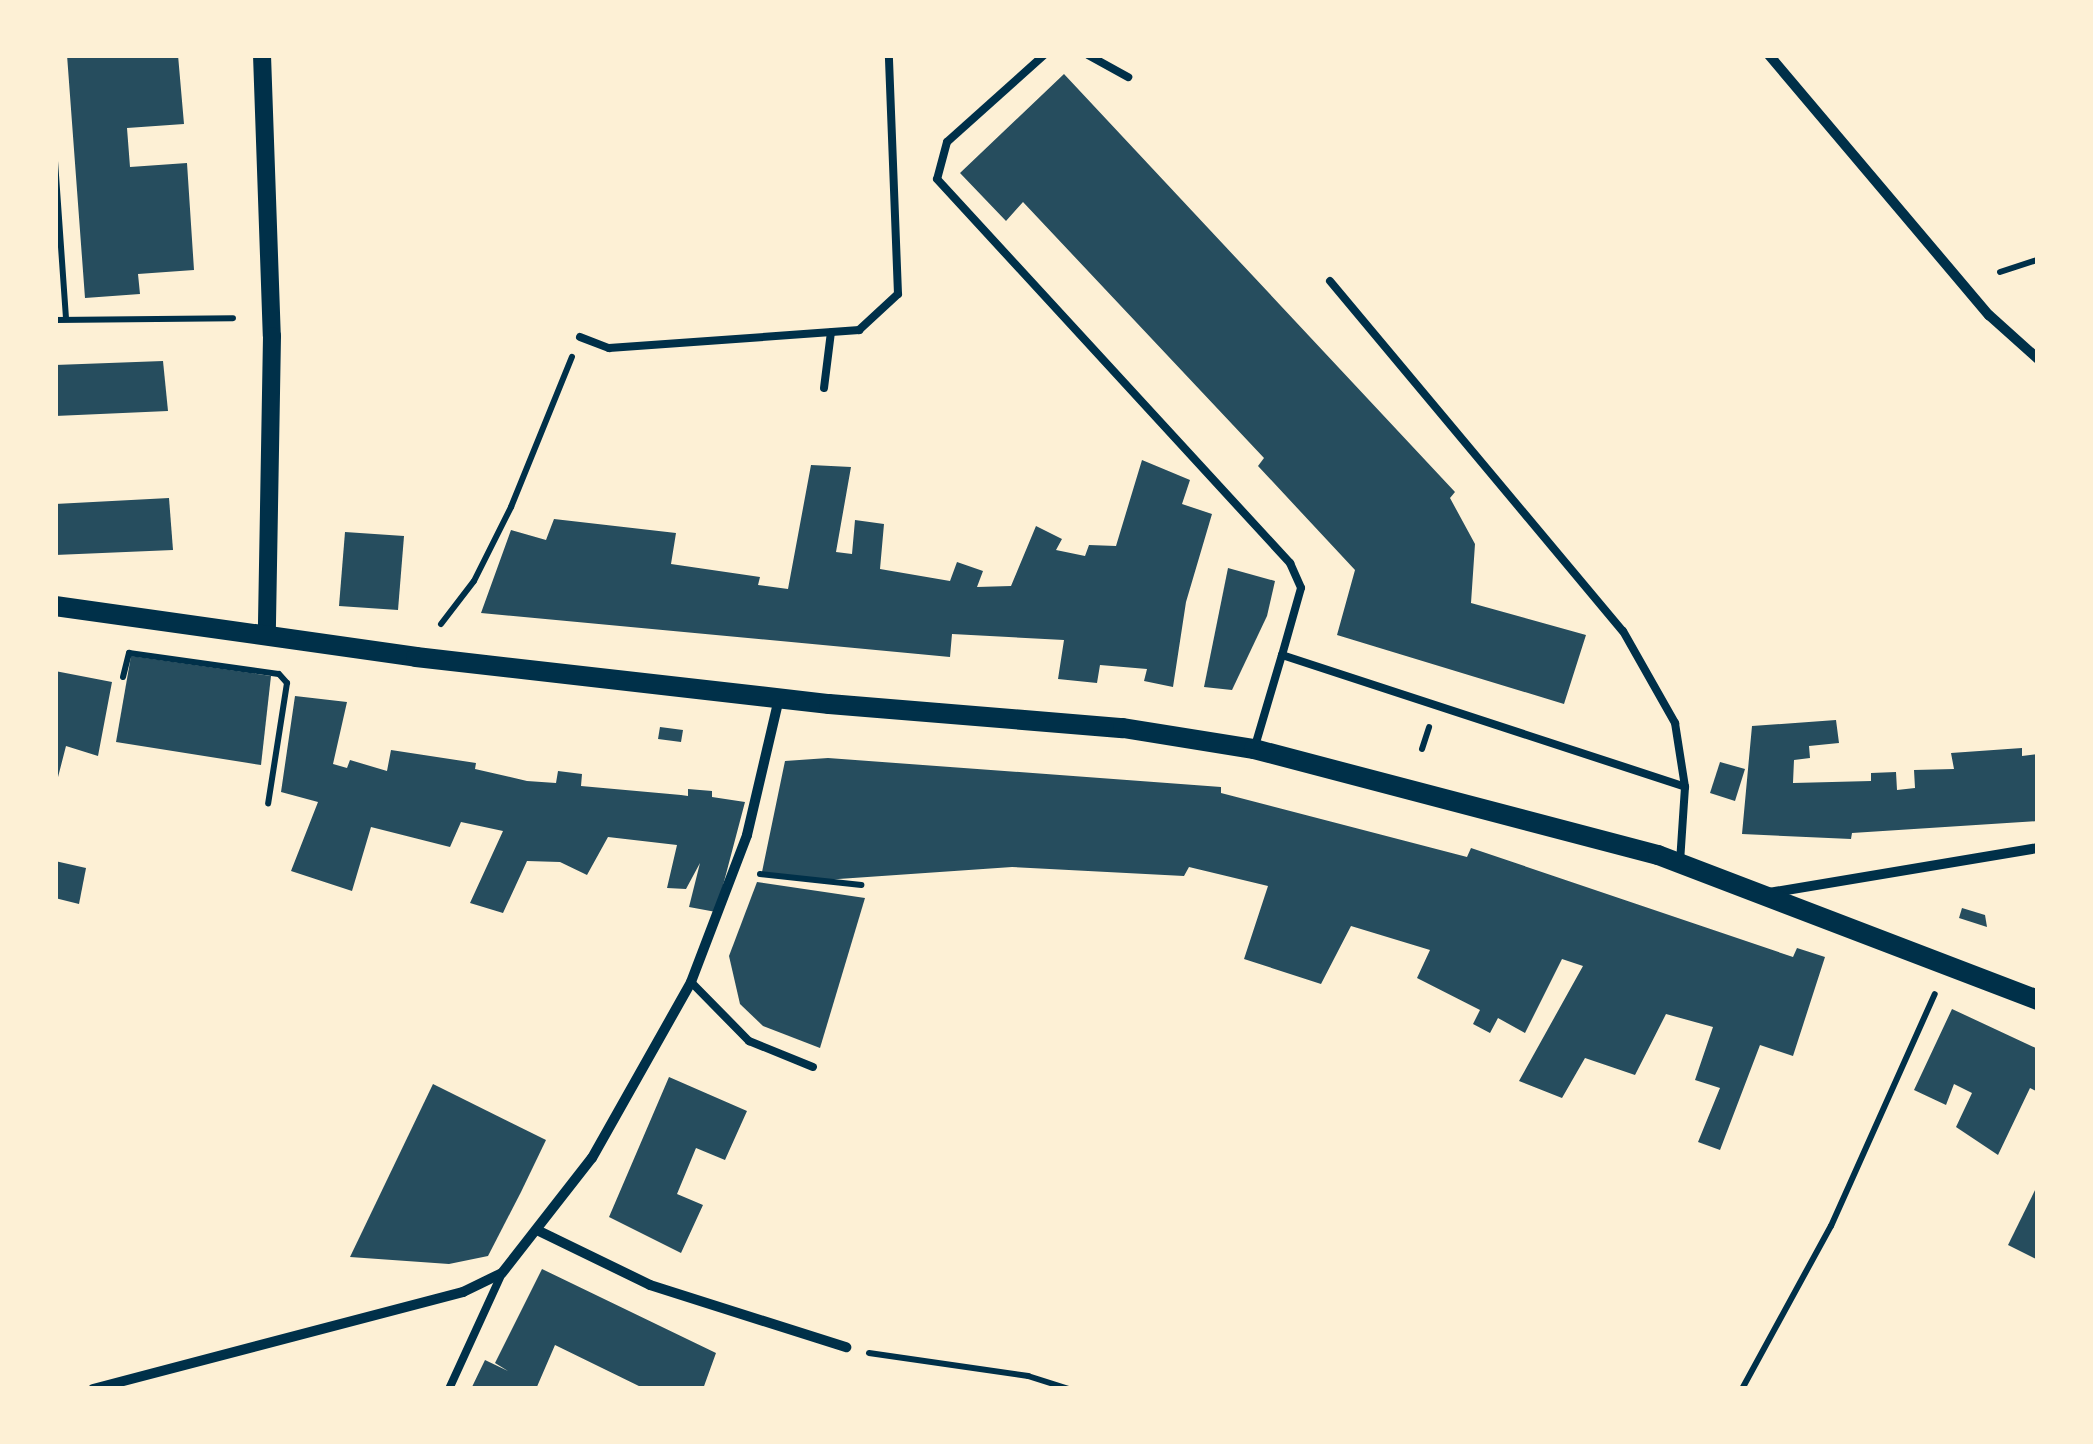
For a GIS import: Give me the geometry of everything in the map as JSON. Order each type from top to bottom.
[{"type":"main road","points":[[55,606],[779,699],[1123,728],[1254,748],[1680,863],[1952,963],[2038,1000]]},
{"type":"street","points":[[262,55],[272,336],[267,634]]},
{"type":"street","points":[[1769,55],[1989,315],[2038,358]]},
{"type":"street","points":[[93,1389],[463,1292],[502,1274],[592,1158],[691,982],[734,870],[779,699]]},
{"type":"street","points":[[1769,893],[2038,848]]},
{"type":"street","points":[[538,1231],[630,1278],[846,1347]]},
{"type":"lane","points":[[580,337],[610,348],[859,330],[898,294],[889,55]]},
{"type":"lane","points":[[1044,55],[947,142],[937,179],[1290,563],[1301,588],[1254,748]]},
{"type":"lane","points":[[1088,55],[1128,77]]},
{"type":"lane","points":[[1330,281],[1623,631],[1676,723],[1684,787],[1680,863]]},
{"type":"lane","points":[[824,388],[831,332]]},
{"type":"lane","points":[[1282,655],[1684,787]]},
{"type":"lane","points":[[691,982],[748,1041],[813,1066]]},
{"type":"lane","points":[[449,1389],[502,1274]]},
{"type":"lane","points":[[483,1321],[493,1327]]},
{"type":"path","points":[[55,161],[66,320]]},
{"type":"path","points":[[2000,272],[2038,260]]},
{"type":"path","points":[[55,320],[233,318]]},
{"type":"path","points":[[441,624],[474,581],[510,507],[580,337]]},
{"type":"path","points":[[122,677],[130,653],[279,674],[288,682],[268,804]]},
{"type":"path","points":[[1422,749],[1426,739]]},
{"type":"path","points":[[734,870],[861,886]]},
{"type":"path","points":[[1742,1389],[1830,1226],[1952,963]]},
{"type":"path","points":[[846,1347],[1028,1376],[1069,1389]]},
{"type":"building","points":[[67,55],[178,55],[184,124],[127,128],[130,167],[187,163],[194,270],[138,274],[140,294],[85,298]]},
{"type":"building","points":[[1064,74],[1455,492],[1450,498],[1475,544],[1471,603],[1586,635],[1564,704],[1337,635],[1355,570],[1258,466],[1264,458],[1023,202],[1006,221],[960,173]]},
{"type":"building","points":[[163,361],[168,411],[55,416],[55,365]]},
{"type":"building","points":[[1142,460],[1190,480],[1182,504],[1212,514],[1186,602],[1173,687],[1144,681],[1147,669],[1100,665],[1097,683],[1058,679],[1064,640],[952,634],[950,657],[481,613],[511,530],[546,540],[554,519],[676,533],[671,564],[760,577],[758,585],[788,589],[811,465],[851,467],[836,552],[852,554],[855,520],[884,524],[880,569],[950,581],[957,562],[983,571],[977,587],[1011,586],[1036,526],[1062,539],[1056,550],[1085,556],[1089,545],[1116,546]]},
{"type":"building","points":[[169,498],[173,550],[55,555],[55,504]]},
{"type":"building","points":[[345,532],[404,536],[398,610],[339,606]]},
{"type":"building","points":[[1228,568],[1275,581],[1267,616],[1232,690],[1204,687]]},
{"type":"building","points":[[131,656],[271,676],[261,765],[116,742]]},
{"type":"building","points":[[55,671],[112,682],[98,756],[66,746],[56,785]]},
{"type":"building","points":[[295,696],[347,702],[333,764],[347,768],[350,760],[387,771],[391,750],[476,763],[475,769],[527,781],[556,783],[558,771],[582,774],[581,786],[688,796],[688,789],[712,791],[712,797],[745,802],[716,912],[689,907],[700,863],[686,889],[667,888],[677,845],[608,837],[587,875],[560,862],[527,861],[503,913],[470,903],[503,831],[461,822],[450,847],[371,827],[352,891],[291,871],[318,802],[281,792]]},
{"type":"building","points":[[1836,720],[1839,743],[1809,746],[1810,758],[1794,760],[1793,783],[1871,781],[1871,773],[1896,772],[1897,790],[1915,788],[1914,770],[1954,769],[1951,753],[2022,748],[2022,756],[2038,754],[2038,821],[1852,833],[1851,839],[1742,834],[1752,726]]},
{"type":"building","points":[[660,727],[683,730],[681,742],[658,739]]},
{"type":"building","points":[[828,758],[1221,787],[1221,793],[1467,857],[1471,848],[1793,957],[1797,948],[1825,957],[1793,1056],[1760,1045],[1720,1150],[1698,1142],[1720,1088],[1695,1080],[1713,1027],[1666,1014],[1635,1075],[1585,1058],[1562,1098],[1519,1081],[1583,966],[1562,959],[1525,1033],[1498,1018],[1490,1033],[1473,1024],[1480,1010],[1417,978],[1430,950],[1351,926],[1321,984],[1244,959],[1268,886],[1189,867],[1184,876],[1012,867],[824,880],[762,872],[785,761]]},
{"type":"building","points":[[1720,762],[1745,769],[1735,801],[1710,793]]},
{"type":"building","points":[[55,861],[86,868],[79,904],[55,898]]},
{"type":"building","points":[[757,882],[865,898],[820,1048],[763,1026],[740,1004],[729,956]]},
{"type":"building","points":[[1962,908],[1985,915],[1987,927],[1959,918]]},
{"type":"building","points":[[1952,1009],[2038,1049],[2038,1092],[2030,1088],[1998,1155],[1956,1127],[1972,1093],[1954,1084],[1946,1105],[1914,1090]]},
{"type":"building","points":[[669,1077],[747,1111],[725,1160],[696,1148],[677,1194],[703,1205],[681,1253],[609,1217]]},
{"type":"building","points":[[433,1084],[546,1140],[488,1256],[449,1264],[350,1257]]},
{"type":"building","points":[[2038,1184],[2038,1260],[2008,1245]]},
{"type":"building","points":[[542,1269],[716,1353],[703,1389],[645,1389],[555,1345],[536,1389],[471,1389],[485,1360],[508,1371],[495,1363]]}]
